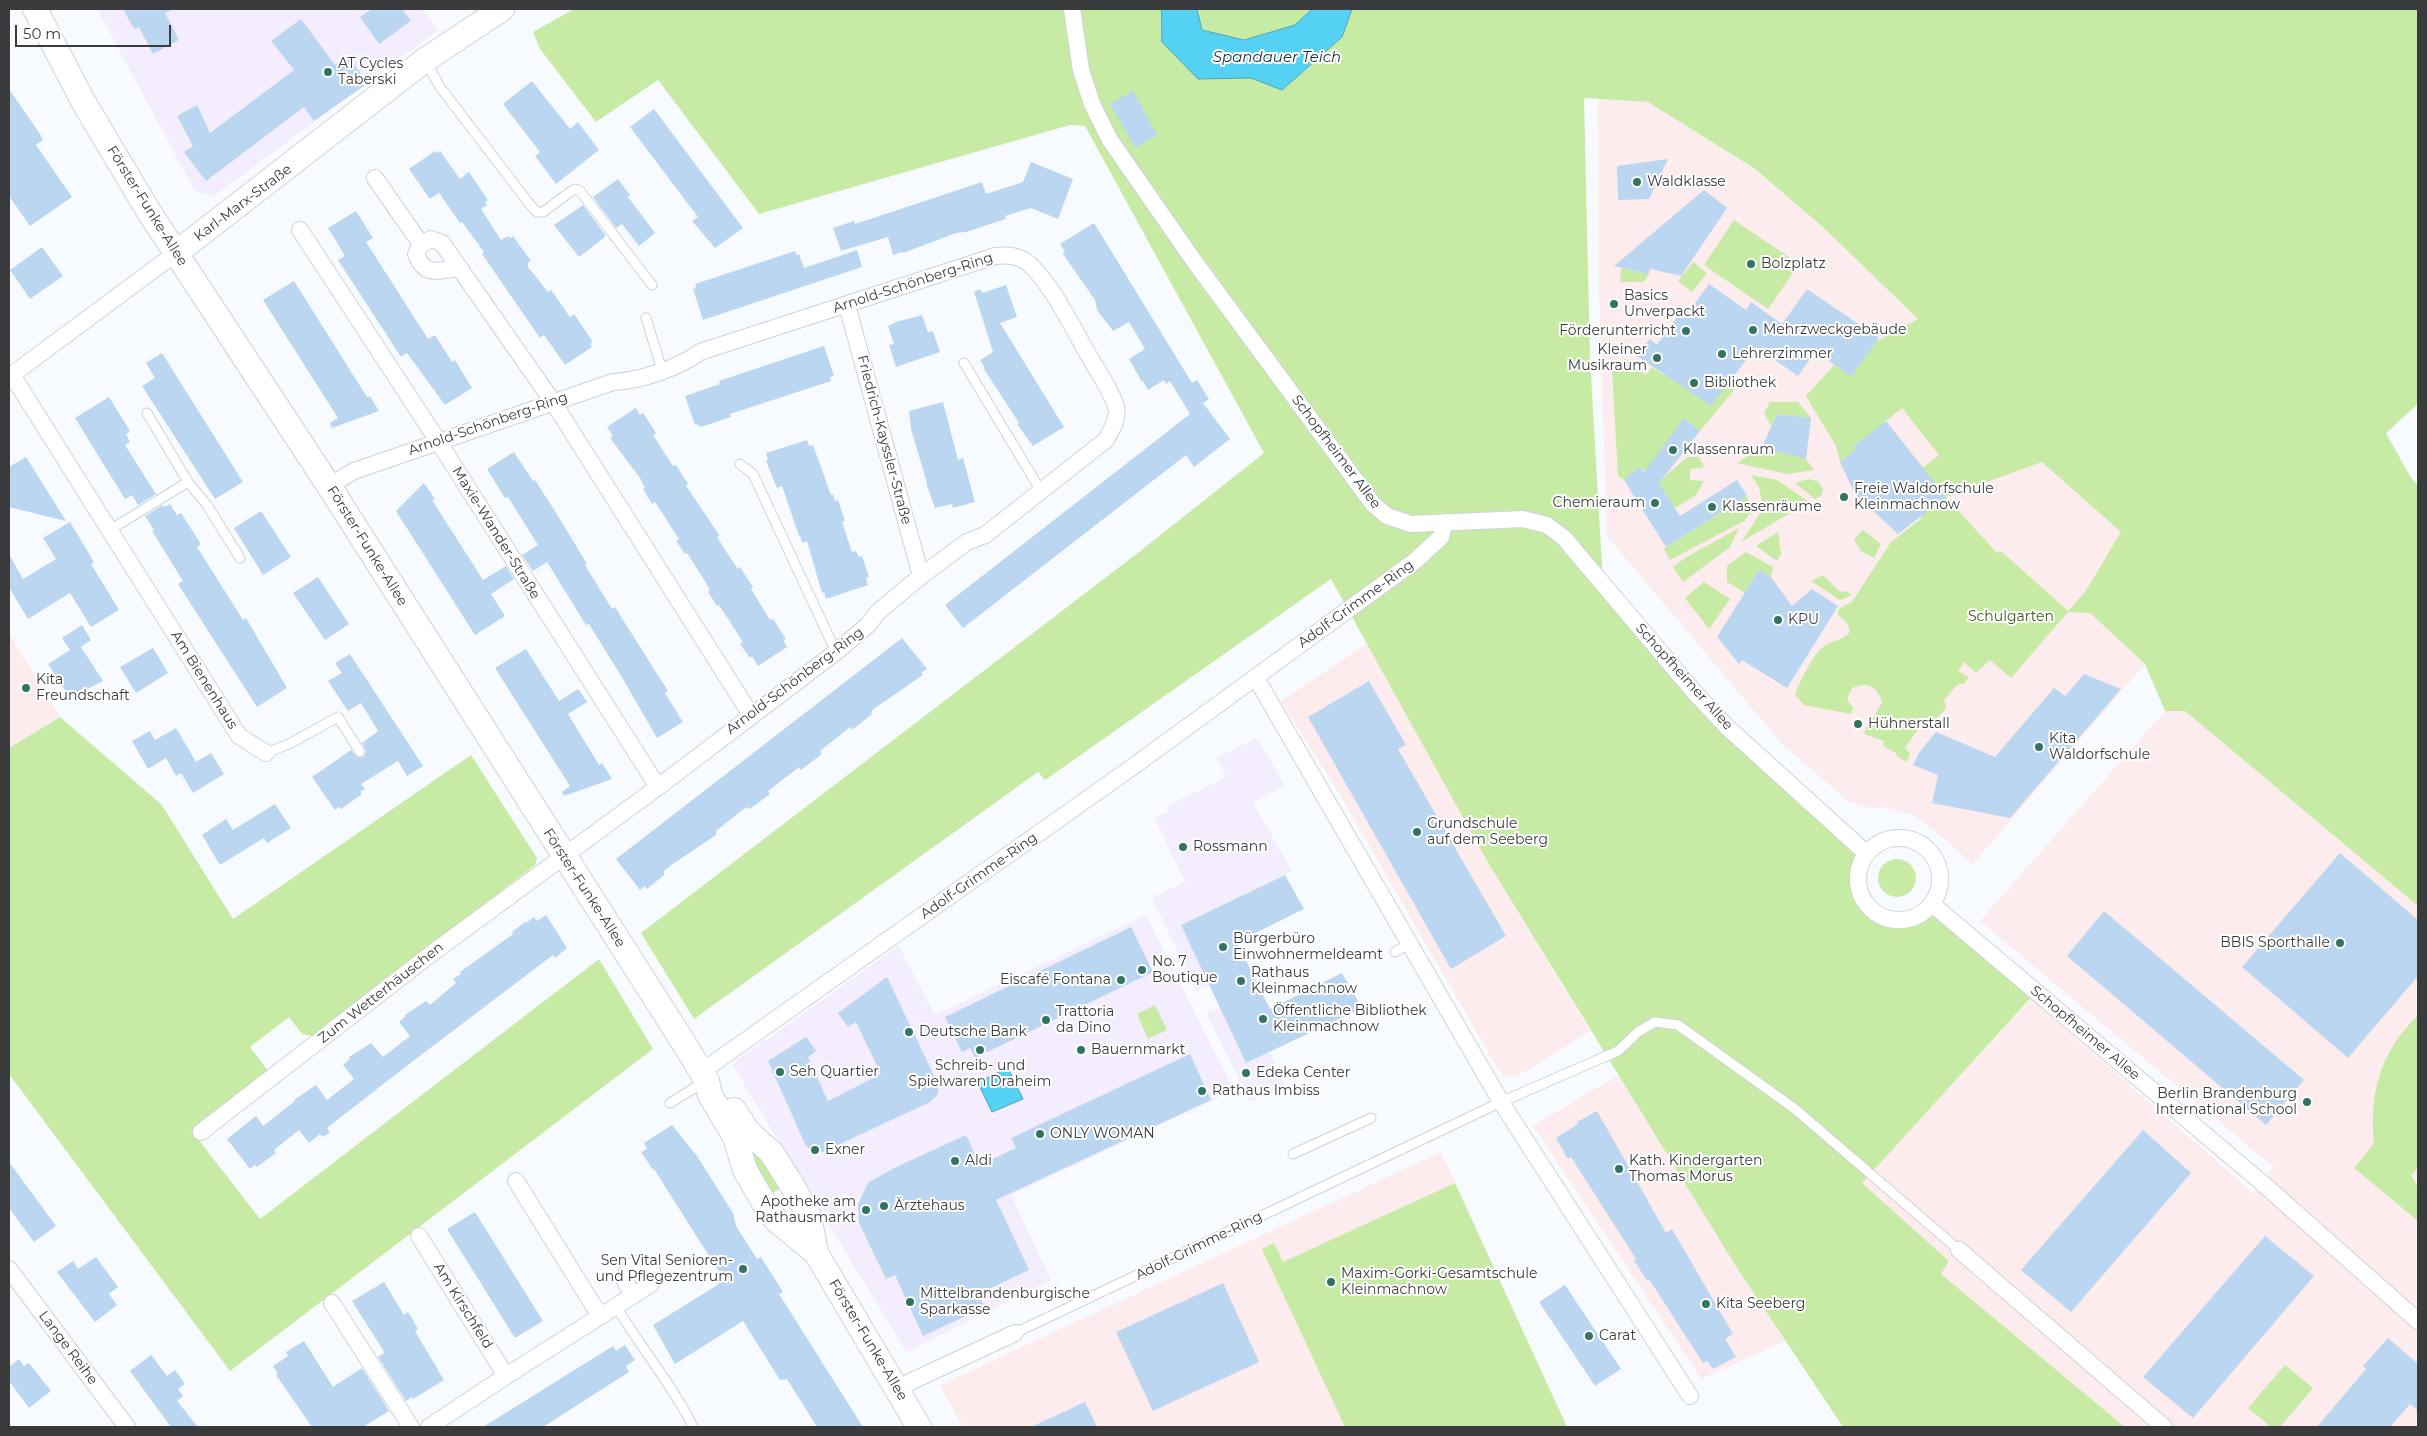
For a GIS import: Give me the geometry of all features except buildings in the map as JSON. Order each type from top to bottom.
[{"type":"street","name":"Förster-Funke-Allee","points":[[35,9],[84,103],[176,253],[329,486],[704,1076],[710,1096],[735,1137],[745,1170],[764,1202],[776,1220],[816,1254],[920,1427]]},
{"type":"street","name":"Karl-Marx-Straße","points":[[10,376],[176,253],[425,60],[502,9]]},
{"type":"street","name":"Schopfheimer Allee","points":[[1072,9],[1081,70],[1092,104],[1110,140],[1194,261],[1373,504],[1387,516],[1411,524],[1523,519],[1547,524],[1564,538],[1726,727],[1866,853]]},
{"type":"street","points":[[375,178],[420,244]]},
{"type":"street","name":"Maxie-Wander-Straße","points":[[300,230],[438,441],[658,787]]},
{"type":"street","points":[[460,268],[430,271],[420,266],[416,254],[420,244],[431,239],[442,243],[460,268],[553,402],[750,715]]},
{"type":"street","name":"Arnold-Schönberg-Ring","points":[[329,486],[348,473],[438,441],[613,382],[627,381],[662,370],[686,362],[700,352],[995,256],[1016,257],[1027,262],[1058,303],[1100,375],[1116,408],[1115,424],[1106,440],[985,535],[967,542],[921,576],[878,612],[868,625],[836,652],[750,715],[658,787],[563,856]]},
{"type":"street","name":"Friedrich-Kayssler-Straße","points":[[847,305],[921,576]]},
{"type":"street","name":"Am Bienenhaus","points":[[10,376],[110,530],[239,736],[266,752]]},
{"type":"street","name":"Adolf-Grimme-Ring","points":[[704,1076],[1256,678],[1433,546],[1441,537],[1445,522]]},
{"type":"street","points":[[1256,678],[1402,948],[1690,1396]]},
{"type":"street","points":[[1904,837],[1918,842],[1930,851],[1937,863],[1940,877],[1938,891],[1932,904],[1916,916],[1898,920],[1885,918],[1874,911],[1864,902],[1858,884],[1860,864],[1866,853],[1877,843],[1890,838],[1904,837]]},
{"type":"street","name":"Zum Wetterhäuschen","points":[[200,1132],[435,951],[563,856]]},
{"type":"street","name":"Schopfheimer Allee","points":[[1932,904],[2261,1182],[2418,1321]]},
{"type":"street","name":"Förster-Funke-Allee","points":[[704,1076],[720,1088],[749,1133],[771,1152],[776,1159],[809,1216],[816,1254]]},
{"type":"street","points":[[516,1181],[600,1316]]},
{"type":"street","name":"Am Kirschfeld","points":[[419,1236],[506,1376]]},
{"type":"street","points":[[1958,1250],[2164,1427]]},
{"type":"street","name":"Lange Reihe","points":[[9,1269],[126,1427]]},
{"type":"street","points":[[429,1427],[632,1295]]},
{"type":"street","points":[[332,1302],[411,1427]]},
{"type":"street","name":"Adolf-Grimme-Ring","points":[[897,1388],[1015,1333]]},
{"type":"lane","points":[[425,60],[440,87],[537,212],[543,212],[570,192],[580,191],[652,285]]},
{"type":"lane","points":[[646,318],[662,370]]},
{"type":"lane","points":[[964,363],[1041,491]]},
{"type":"lane","points":[[147,413],[188,482],[207,506],[240,558]]},
{"type":"lane","points":[[740,464],[753,474],[836,652]]},
{"type":"lane","points":[[110,530],[188,482]]},
{"type":"lane","name":"Am Bienenhaus","points":[[266,752],[291,743],[338,717],[360,752]]},
{"type":"lane","name":"Adolf-Grimme-Ring","points":[[1015,1333],[1501,1102],[1618,1051],[1638,1032],[1654,1022],[1678,1025],[1796,1109],[1958,1250]]},
{"type":"lane","points":[[670,1103],[704,1076]]},
{"type":"lane","points":[[1293,1154],[1371,1118]]},
{"type":"lane","points":[[616,1306],[633,1336],[646,1351],[693,1427]]},
{"type":"shaded area","points":[[97,9],[422,9],[438,30],[214,196],[195,191]]},
{"type":"shaded area","name":"Freie Waldorfschule Kleinmachnow","points":[[1598,99],[1648,102],[1755,170],[1825,229],[1918,319],[1905,337],[2121,532],[2085,592],[2068,611],[2090,613],[2145,664],[1973,864],[1925,823],[1910,814],[1888,808],[1866,807],[1848,801],[1782,744],[1607,536],[1599,296]]},
{"type":"shaded area","name":"Kita Freundschaft","points":[[9,633],[60,717],[9,748]]},
{"type":"shaded area","name":"Grundschule auf dem Seeberg","points":[[1368,643],[1490,866],[1590,1031],[1517,1076],[1503,1075],[1496,1066],[1342,798],[1281,701]]},
{"type":"shaded area","name":"Berlin Brandenburg International School","points":[[2165,711],[2185,711],[2418,906],[2418,1427],[2125,1427],[1940,1273],[1949,1261],[1861,1183],[2031,999],[2253,1193],[2273,1167],[1980,921]]},
{"type":"shaded area","points":[[1257,738],[1285,785],[1253,803],[1292,871],[1181,925],[1210,984],[1196,991],[1152,898],[1185,881],[1154,817],[1168,812],[1166,806],[1226,777],[1217,757]]},
{"type":"shaded area","points":[[1146,915],[1234,1090],[1011,1195],[1051,1280],[906,1352],[732,1064],[899,946],[935,1015]]},
{"type":"shaded area","points":[[1221,1007],[1270,1052],[1285,1085],[1250,1102],[1206,1013]]},
{"type":"shaded area","points":[[1618,1075],[1785,1341],[1701,1379],[1533,1126]]},
{"type":"shaded area","name":"Maxim-Gorki-Gesamtschule Kleinmachnow","points":[[1441,1152],[1567,1427],[963,1427],[940,1385]]},
{"type":"green space","name":"Schulgarten","points":[[574,9],[1162,9],[1162,42],[1198,78],[1251,78],[1282,90],[1342,37],[1352,9],[2418,9],[2418,404],[2386,433],[2410,476],[2418,486],[2418,906],[2185,711],[2165,711],[2145,664],[2090,613],[2068,612],[2011,678],[1990,660],[1976,673],[1964,662],[1958,671],[1969,677],[1964,684],[1958,684],[1944,700],[1946,708],[1929,727],[1922,725],[1905,747],[1910,754],[1906,762],[1897,756],[1896,753],[1883,746],[1884,741],[1864,734],[1869,720],[1872,720],[1882,702],[1875,689],[1871,686],[1863,685],[1852,688],[1847,699],[1853,708],[1851,714],[1804,705],[1795,695],[1810,663],[1823,647],[1850,632],[1848,625],[1837,613],[1840,608],[1852,602],[1891,542],[1921,519],[1923,468],[1939,455],[1902,408],[1855,446],[1856,449],[1840,462],[1836,446],[1806,396],[1834,365],[1918,319],[1825,229],[1755,169],[1648,102],[1584,98],[1590,357],[1603,583],[1696,694],[1866,853],[1859,871],[1859,887],[1864,901],[1874,911],[1886,917],[1901,919],[1916,915],[1932,904],[2037,991],[1862,1183],[1949,1261],[1941,1274],[2125,1427],[1843,1427],[1737,1268],[1490,866],[1331,579],[1045,780],[1038,772],[694,1019],[641,933],[1139,552],[1264,453],[1085,126],[1070,125],[759,214],[658,80],[596,122],[540,49],[533,32]],"holes":[[[2042,462],[2121,532],[2085,592],[2068,611],[2001,551],[1997,553],[1946,497]]]},
{"type":"green space","points":[[1197,9],[1312,9],[1295,25],[1244,40],[1202,30]]},
{"type":"green space","name":"Bolzplatz","points":[[1734,220],[1799,264],[1768,309],[1704,265]]},
{"type":"green space","points":[[1693,262],[1707,273],[1692,292],[1678,281]]},
{"type":"green space","points":[[1621,268],[1649,274],[1644,282],[1620,282]]},
{"type":"green space","points":[[1625,358],[1646,375],[1652,367],[1665,376],[1733,376],[1739,384],[1700,431],[1684,419],[1645,471],[1639,467],[1624,480],[1618,476],[1612,369],[1625,367]]},
{"type":"green space","points":[[1770,402],[1798,402],[1811,418],[1777,414],[1771,426],[1764,413]]},
{"type":"green space","points":[[1762,447],[1806,459],[1814,470],[1787,474],[1737,463]]},
{"type":"green space","points":[[1687,457],[1699,457],[1704,467],[1690,469],[1690,480],[1704,481],[1696,495],[1675,508],[1659,483]]},
{"type":"green space","points":[[1751,475],[1777,480],[1809,502],[1741,542],[1763,509],[1759,487]]},
{"type":"green space","points":[[1809,479],[1819,482],[1823,490],[1821,496],[1815,499],[1795,483]]},
{"type":"green space","points":[[1747,496],[1752,511],[1744,521],[1670,560],[1664,549],[1666,547]]},
{"type":"green space","points":[[1739,528],[1730,547],[1683,582],[1673,567],[1685,558]]},
{"type":"green space","points":[[1863,530],[1881,544],[1874,558],[1861,551],[1854,539]]},
{"type":"green space","points":[[1778,532],[1781,554],[1777,561],[1756,546]]},
{"type":"green space","points":[[1746,552],[1773,567],[1771,577],[1759,570],[1745,593],[1727,582],[1727,566]]},
{"type":"green space","points":[[1823,575],[1840,592],[1846,591],[1852,595],[1840,600],[1811,581]]},
{"type":"green space","points":[[1704,582],[1730,599],[1709,629],[1685,598]]},
{"type":"green space","points":[[60,717],[162,805],[233,919],[471,755],[537,858],[535,865],[313,1036],[302,1034],[289,1017],[250,1047],[268,1071],[191,1130],[260,1219],[599,959],[653,1049],[230,1371],[9,1074],[9,748]]},
{"type":"green space","points":[[1897,859],[1911,864],[1916,878],[1911,892],[1897,897],[1883,892],[1878,878],[1883,864]]},
{"type":"green space","points":[[1155,1005],[1167,1030],[1148,1039],[1137,1014]]},
{"type":"green space","points":[[2418,1015],[2418,1167],[2411,1176],[2418,1187],[2418,1221],[2354,1168],[2374,1143],[2373,1124],[2376,1089],[2386,1058],[2405,1029]]},
{"type":"green space","points":[[744,1135],[786,1186],[766,1196]]},
{"type":"green space","points":[[1455,1183],[1567,1427],[1345,1427],[1262,1249],[1274,1243],[1283,1262]]},
{"type":"green space","points":[[2285,1365],[2313,1388],[2280,1427],[2271,1427],[2248,1408]]},
{"type":"water","name":"Spandauer Teich","points":[[1162,9],[1197,9],[1202,30],[1244,40],[1295,25],[1312,9],[1352,9],[1342,37],[1282,90],[1251,78],[1198,79],[1162,42]]},
{"type":"water","points":[[1008,1068],[1023,1099],[992,1112],[978,1083]]},
{"type":"place","name":"AT Cycles Taberski","points":[[328,72]]},
{"type":"place","name":"Waldklasse","points":[[1637,182]]},
{"type":"place","name":"Bolzplatz","points":[[1751,264]]},
{"type":"place","name":"Basics Unverpackt","points":[[1614,304]]},
{"type":"place","name":"Mehrzweckgebäude","points":[[1753,330]]},
{"type":"place","name":"Förderunterricht","points":[[1686,331]]},
{"type":"place","name":"Lehrerzimmer","points":[[1722,354]]},
{"type":"place","name":"Kleiner Musikraum","points":[[1657,358]]},
{"type":"place","name":"Bibliothek","points":[[1694,383]]},
{"type":"place","name":"Klassenraum","points":[[1673,450]]},
{"type":"place","name":"Freie Waldorfschule Kleinmachnow","points":[[1844,497]]},
{"type":"place","name":"Chemieraum","points":[[1655,503]]},
{"type":"place","name":"Klassenräume","points":[[1712,507]]},
{"type":"place","name":"KPU","points":[[1778,620]]},
{"type":"place","name":"Kita Freundschaft","points":[[26,688]]},
{"type":"place","name":"Hühnerstall","points":[[1858,724]]},
{"type":"place","name":"Kita Waldorfschule","points":[[2039,747]]},
{"type":"place","name":"Grundschule auf dem Seeberg","points":[[1417,832]]},
{"type":"place","name":"Rossmann","points":[[1183,847]]},
{"type":"place","name":"BBIS Sporthalle","points":[[2340,943]]},
{"type":"place","name":"Bürgerbüro Einwohnermeldeamt","points":[[1223,947]]},
{"type":"place","name":"No. 7 Boutique","points":[[1142,970]]},
{"type":"place","name":"Eiscafé Fontana","points":[[1121,980]]},
{"type":"place","name":"Rathaus Kleinmachnow","points":[[1241,981]]},
{"type":"place","name":"Öffentliche Bibliothek Kleinmachnow","points":[[1263,1019]]},
{"type":"place","name":"Trattoria da Dino","points":[[1046,1020]]},
{"type":"place","name":"Deutsche Bank","points":[[909,1032]]},
{"type":"place","name":"Schreib- und Spielwaren Draheim","points":[[980,1050]]},
{"type":"place","name":"Bauernmarkt","points":[[1081,1050]]},
{"type":"place","name":"Seh Quartier","points":[[780,1072]]},
{"type":"place","name":"Edeka Center","points":[[1246,1073]]},
{"type":"place","name":"Rathaus Imbiss","points":[[1202,1091]]},
{"type":"place","name":"Berlin Brandenburg International School","points":[[2307,1102]]},
{"type":"place","name":"ONLY WOMAN","points":[[1040,1134]]},
{"type":"place","name":"Exner","points":[[815,1150]]},
{"type":"place","name":"Aldi","points":[[955,1161]]},
{"type":"place","name":"Kath. Kindergarten Thomas Morus","points":[[1619,1169]]},
{"type":"place","name":"Ärztehaus","points":[[884,1206]]},
{"type":"place","name":"Apotheke am Rathausmarkt","points":[[866,1210]]},
{"type":"place","name":"Sen Vital Senioren- und Pflegezentrum","points":[[743,1269]]},
{"type":"place","name":"Maxim-Gorki-Gesamtschule Kleinmachnow","points":[[1331,1282]]},
{"type":"place","name":"Mittelbrandenburgische Sparkasse","points":[[910,1302]]},
{"type":"place","name":"Kita Seeberg","points":[[1706,1304]]},
{"type":"place","name":"Carat","points":[[1589,1336]]}]
